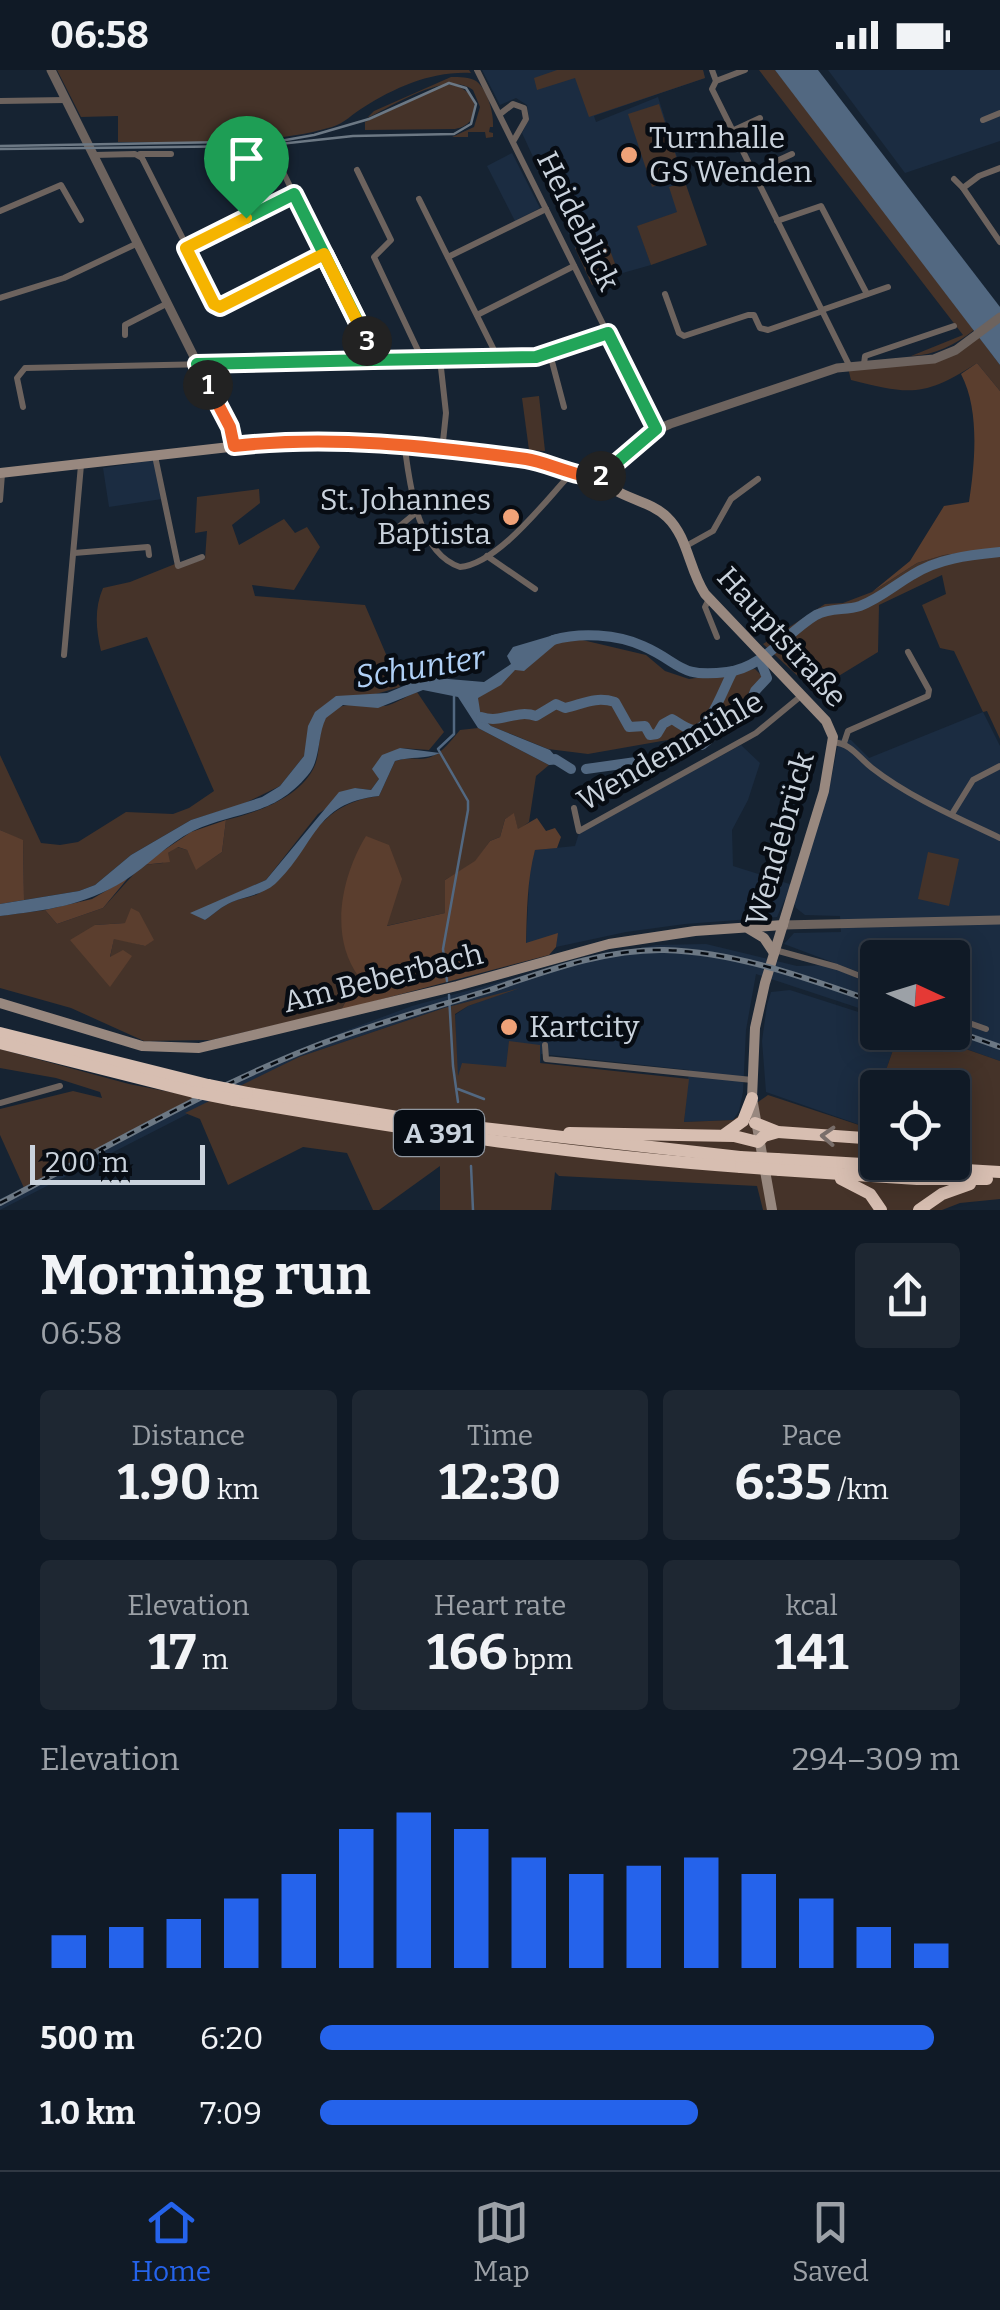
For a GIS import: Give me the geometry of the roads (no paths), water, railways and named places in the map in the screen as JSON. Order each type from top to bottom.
[{"type":"highway","name":"A 391","points":[[0,1034],[240,1096],[460,1136],[646,1159],[860,1165]]},
{"type":"highway","name":"A 391","points":[[0,1043],[194,1092],[741,1162]]},
{"type":"highway","points":[[722,1135],[743,1121],[752,1098]]},
{"type":"highway","points":[[755,1123],[778,1132],[860,1138]]},
{"type":"highway","points":[[492,1130],[722,1135],[758,1142],[778,1132]]},
{"type":"highway","name":"A 391","points":[[778,1164],[882,1177],[996,1175]]},
{"type":"highway","points":[[970,1170],[996,1175]]},
{"type":"highway","points":[[820,1172],[860,1186],[881,1210]]},
{"type":"highway","points":[[919,1210],[942,1194],[996,1175]]},
{"type":"main road","name":"Hauptstraße","points":[[1,473],[234,446],[324,441],[525,459],[588,477],[600,476],[613,490],[664,515],[685,546],[694,575],[709,599],[802,695],[839,742]]},
{"type":"main road","name":"Wendebrück","points":[[772,1210],[752,1098],[758,1012],[839,742]]},
{"type":"main road","name":"Am Beberbach","points":[[0,1003],[142,1046],[200,1048],[457,986],[609,944],[672,933],[783,925]]},
{"type":"main road","points":[[743,927],[764,938],[775,952]]},
{"type":"street","points":[[51,70],[230,427],[234,446]]},
{"type":"street","name":"Heideblick","points":[[477,70],[656,429]]},
{"type":"street","points":[[712,70],[716,80],[712,89],[849,365]]},
{"type":"street","points":[[716,80],[745,70]]},
{"type":"street","points":[[0,100],[66,100]]},
{"type":"street","name":"Heideblick","points":[[500,114],[512,104],[524,108],[526,119],[513,141]]},
{"type":"street","points":[[982,120],[1000,114]]},
{"type":"street","points":[[732,131],[760,118]]},
{"type":"street","points":[[138,154],[214,304],[220,307],[324,254]]},
{"type":"street","points":[[94,155],[171,154]]},
{"type":"street","points":[[753,172],[792,154]]},
{"type":"street","points":[[218,160],[246,218]]},
{"type":"street","points":[[963,188],[1000,168]]},
{"type":"street","points":[[282,170],[372,350],[373,360]]},
{"type":"street","points":[[357,170],[391,240],[374,256],[422,359]]},
{"type":"street","points":[[954,179],[1000,242]]},
{"type":"street","points":[[0,211],[61,185],[81,220]]},
{"type":"street","points":[[186,248],[294,194]]},
{"type":"street","points":[[419,199],[495,358]]},
{"type":"street","points":[[777,221],[821,206],[867,294]]},
{"type":"street","points":[[448,257],[546,208]]},
{"type":"street","points":[[0,298],[64,278],[138,243]]},
{"type":"street","points":[[477,315],[574,266]]},
{"type":"street","points":[[666,294],[681,335],[750,315],[754,315],[760,328],[768,330],[888,287]]},
{"type":"street","points":[[125,335],[124,325],[168,303]]},
{"type":"street","points":[[600,476],[656,429],[825,370],[849,365],[926,362],[949,354],[1000,317]]},
{"type":"street","points":[[864,364],[865,356],[954,326]]},
{"type":"street","points":[[23,407],[17,378],[25,368],[536,357],[608,333]]},
{"type":"street","points":[[550,354],[564,408]]},
{"type":"street","points":[[440,359],[446,414],[442,451]]},
{"type":"street","points":[[405,447],[418,511],[435,548],[448,562],[464,567],[487,556],[518,530],[568,478]]},
{"type":"street","points":[[154,454],[178,566],[202,557]]},
{"type":"street","points":[[64,656],[81,464]]},
{"type":"street","points":[[0,500],[1,473]]},
{"type":"street","points":[[685,546],[713,531],[730,499],[758,479]]},
{"type":"street","points":[[395,530],[418,511]]},
{"type":"street","points":[[74,553],[148,547],[149,554]]},
{"type":"street","points":[[487,556],[535,589]]},
{"type":"street","points":[[709,599],[705,608],[717,637]]},
{"type":"street","points":[[839,742],[848,731],[928,696],[922,674],[908,652]]},
{"type":"street","name":"Wendenmühle","points":[[574,808],[579,831],[756,733],[802,695]]},
{"type":"street","name":"Hauptstraße","points":[[839,742],[881,775],[1000,838]]},
{"type":"street","points":[[952,814],[974,780],[1000,766]]},
{"type":"street","points":[[790,902],[797,915],[809,924]]},
{"type":"street","points":[[783,925],[1000,920]]},
{"type":"street","name":"Wendebrück","points":[[775,952],[860,976]]},
{"type":"street","points":[[970,1023],[986,1029]]},
{"type":"street","points":[[545,1045],[546,1059],[752,1080]]},
{"type":"street","points":[[0,1104],[60,1086]]},
{"type":"waterway","name":"Schunter","points":[[553,640],[610,637],[643,646],[689,671],[727,672],[752,664],[822,613],[867,603],[933,565],[1000,552]]},
{"type":"waterway","points":[[586,769],[650,760],[663,751],[682,750],[687,742],[702,745],[749,706],[755,691],[767,678],[760,660]]},
{"type":"waterway","points":[[481,717],[536,716],[556,704],[565,708],[601,700],[615,702],[629,727],[645,726],[650,735],[657,734],[672,719],[693,730],[711,716],[733,671]]},
{"type":"waterway","points":[[447,981],[443,949],[468,810],[468,801],[438,749],[454,734],[454,695]]},
{"type":"waterway","points":[[555,759],[571,769]]},
{"type":"waterway","points":[[449,995],[458,1102]]},
{"type":"waterway","points":[[458,1089],[484,1099]]},
{"type":"waterway","points":[[471,1166],[473,1210]]},
{"type":"tram line","points":[[0,146],[280,141],[369,119],[449,83],[466,88],[476,104],[471,124],[454,134],[353,136],[261,146],[0,149]]},
{"type":"railway","points":[[0,1203],[194,1101],[313,1047],[597,958],[642,951],[692,952],[773,968],[860,997]]},
{"type":"railway","points":[[970,1036],[1000,1047]]},
{"type":"place","name":"Turnhalle GS Wenden","points":[[629,155]]},
{"type":"place","name":"St. Johannes Baptista","points":[[511,517]]},
{"type":"place","name":"Kartcity","points":[[509,1027]]}]
